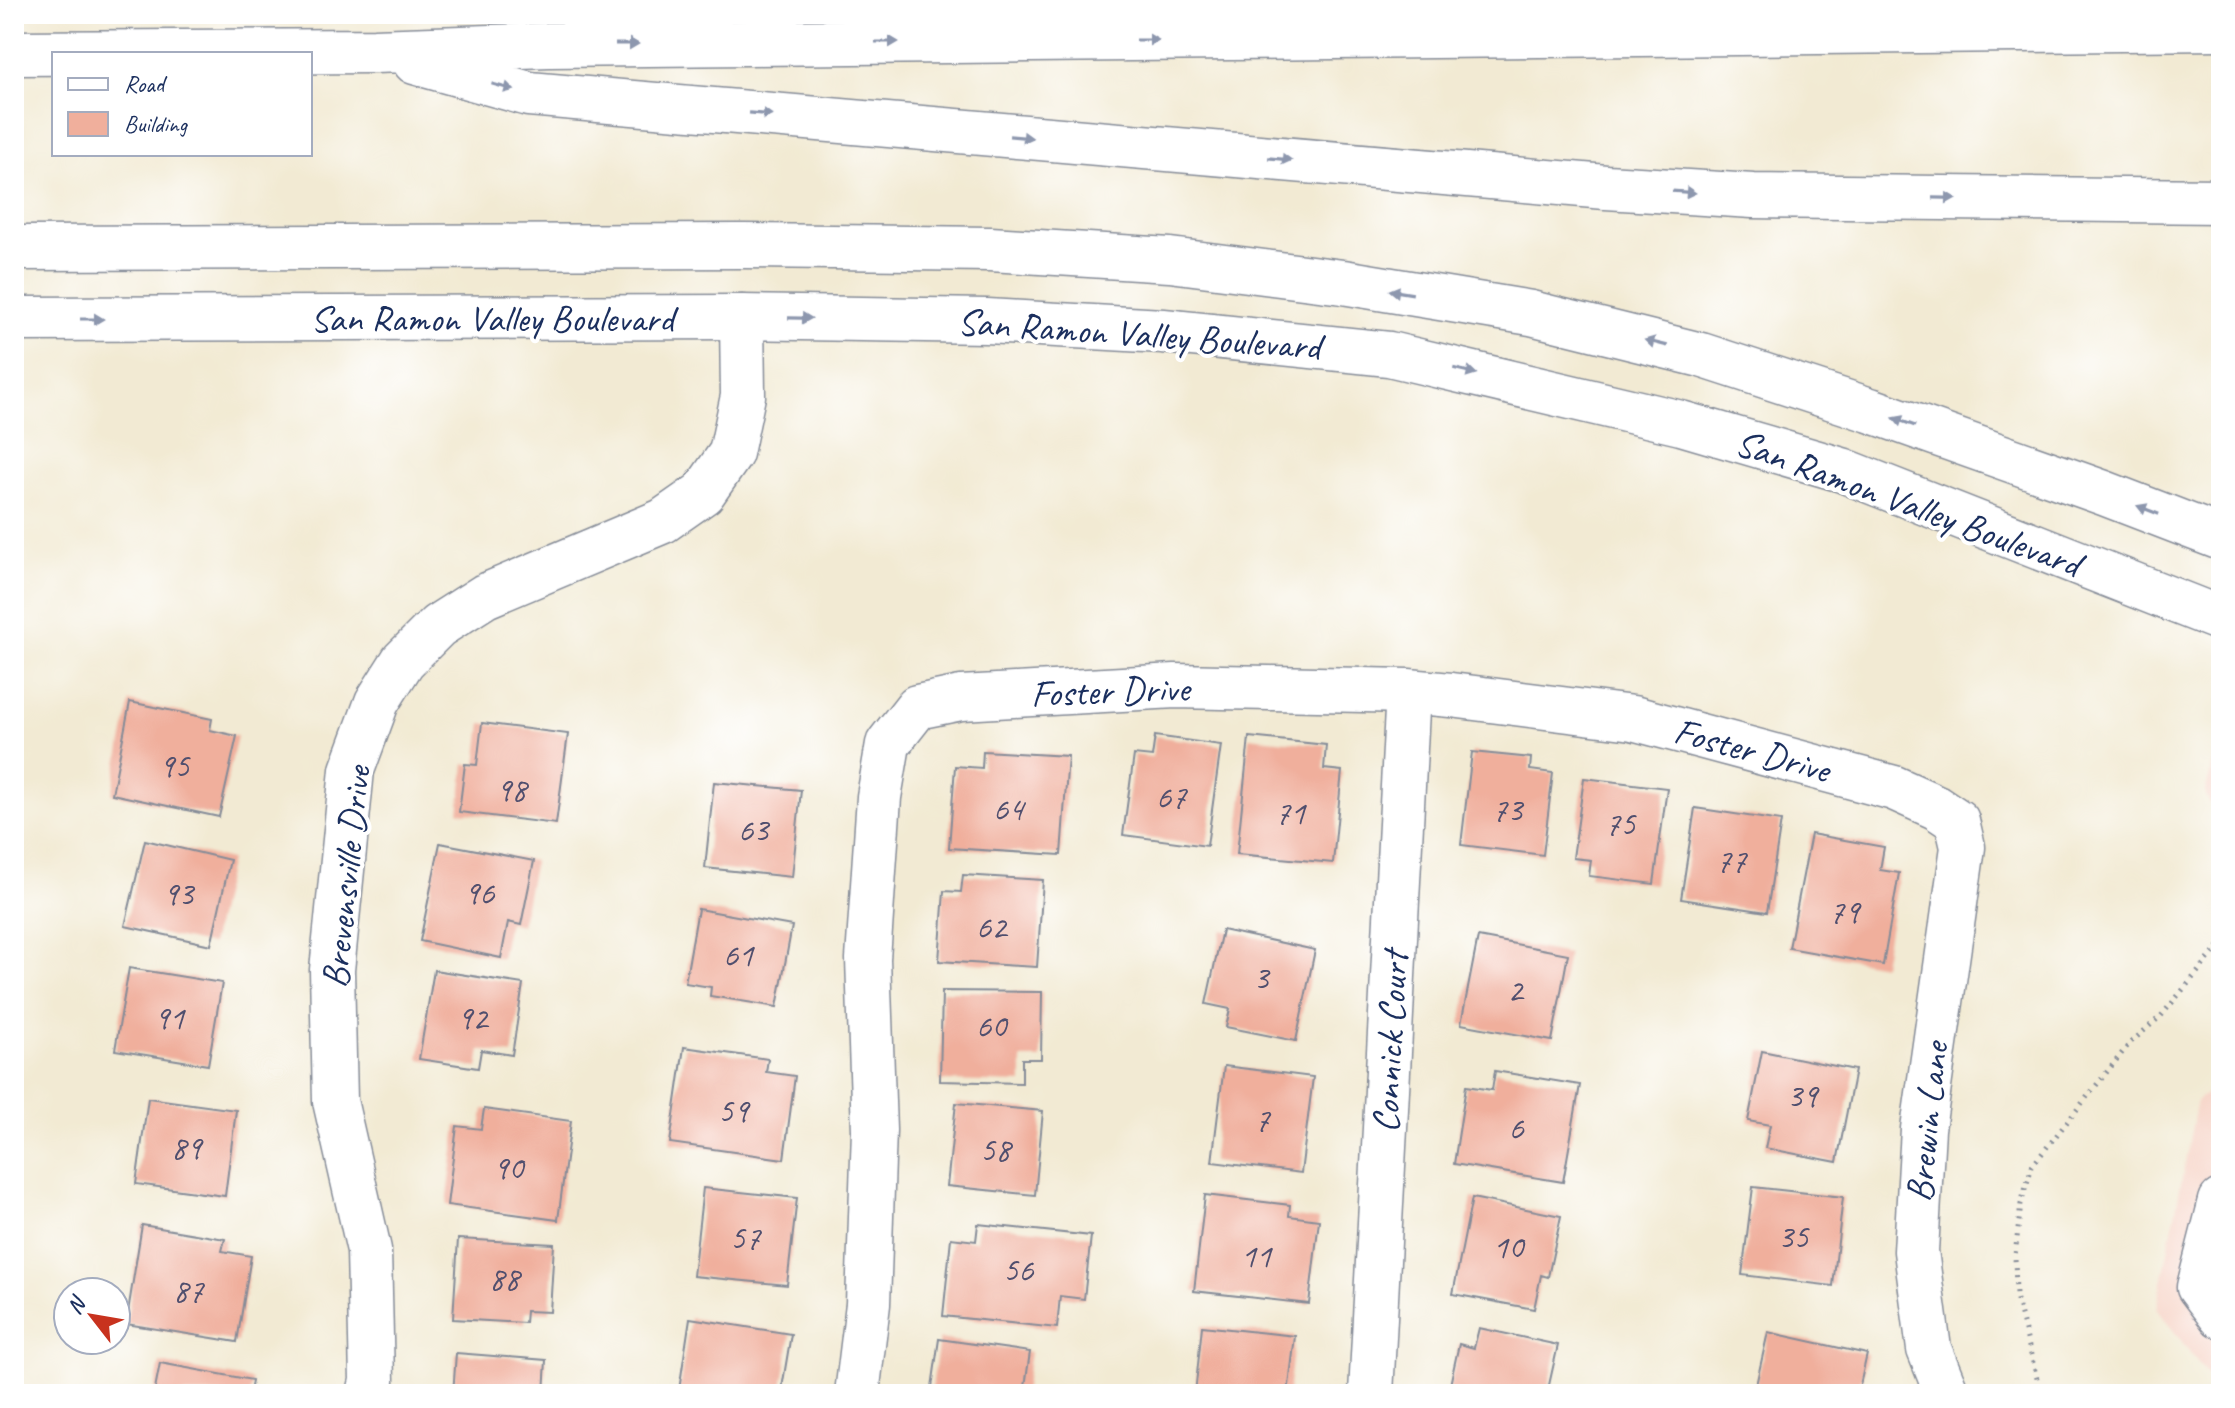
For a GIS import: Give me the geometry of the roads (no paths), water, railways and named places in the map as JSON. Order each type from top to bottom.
[{"type":"main road","points":[[194,52],[565,45],[2221,28]]},
{"type":"main road","points":[[374,51],[529,94],[1591,186],[1753,196],[2221,201]]},
{"type":"main road","points":[[14,53],[52,53]]},
{"type":"main road","name":"San Ramon Valley Boulevard","points":[[14,248],[743,246],[990,249],[1170,260],[1343,282],[1531,313],[1701,355],[1870,410],[2221,538]]},
{"type":"main road","name":"San Ramon Valley Boulevard","points":[[14,319],[742,317],[987,321],[1163,331],[1389,354],[1681,423],[1842,470],[2221,619]]},
{"type":"main road","name":"Brevensville Drive","points":[[369,1394],[372,1381],[369,1250],[335,1101],[332,970],[352,770],[377,702],[403,661],[438,626],[485,596],[663,521],[703,493],[731,453],[743,396],[742,317]]},
{"type":"main road","name":"Foster Drive","points":[[857,1394],[868,1304],[874,1130],[868,959],[879,797],[888,744],[917,707],[961,698],[1175,686],[1408,691],[1633,718],[1879,784],[1936,807],[1957,821],[1963,847]]},
{"type":"main road","name":"Connick Court","points":[[1371,1394],[1408,691]]},
{"type":"main road","name":"Brewin Lane","points":[[1947,1394],[1929,1349],[1916,1251],[1923,1129],[1963,847]]},
{"type":"main road","points":[[2221,1201],[2199,1287],[2221,1316]]}]
